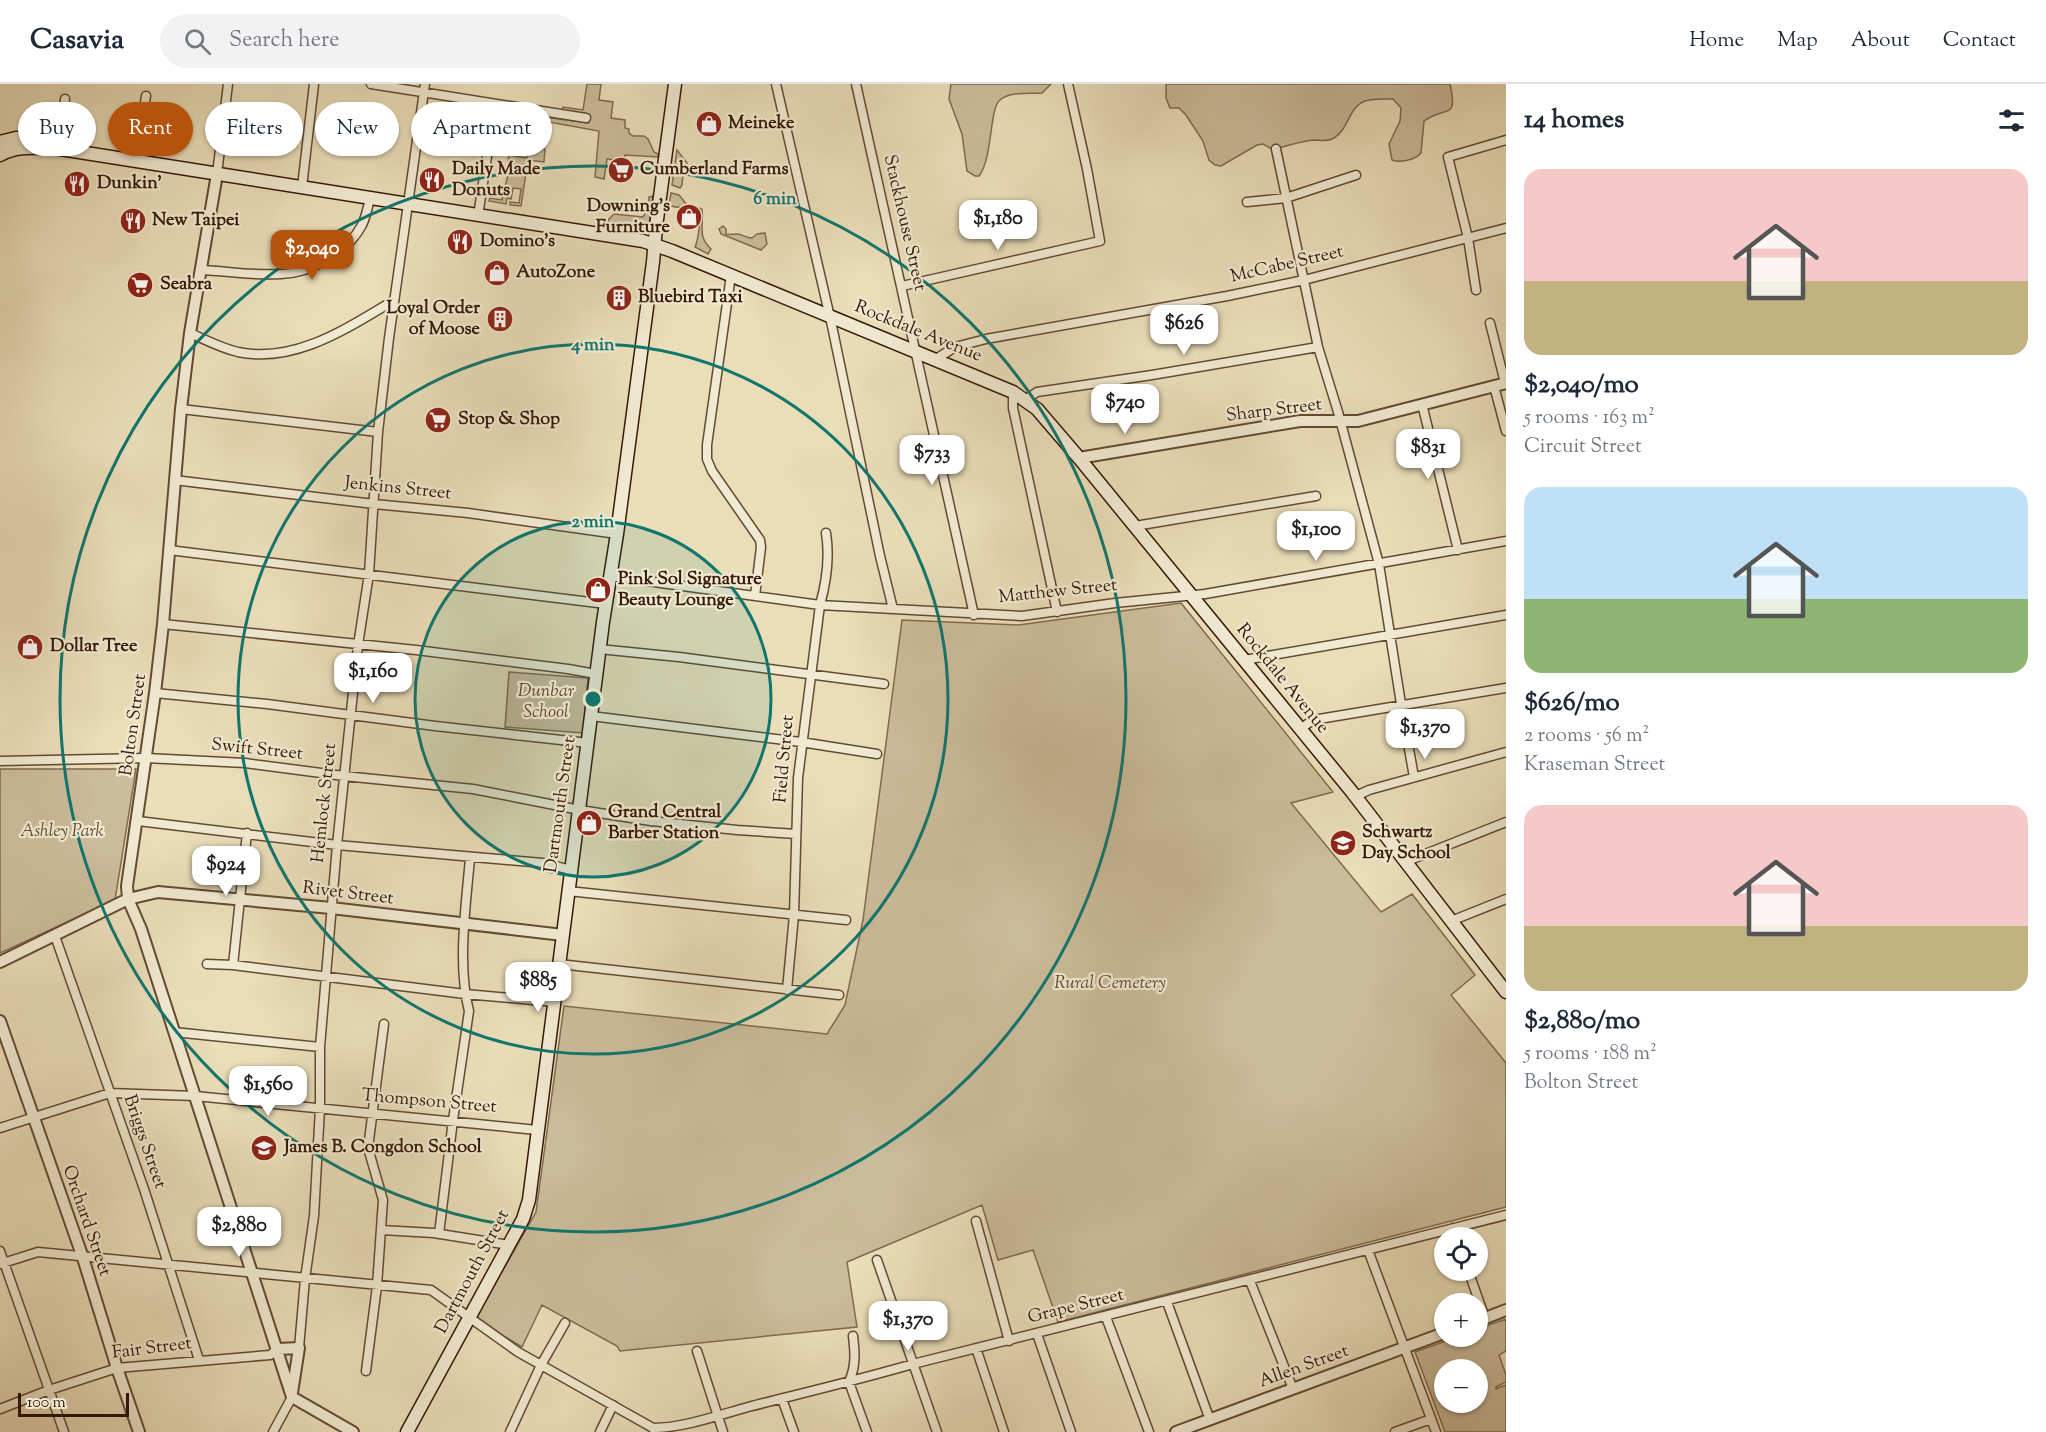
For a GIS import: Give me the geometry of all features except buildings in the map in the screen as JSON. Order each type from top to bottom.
[{"type":"main road","name":"Dartmouth Street","points":[[408,1432],[523,1220],[529,1200],[599,649],[617,534],[675,84]]},
{"type":"main road","points":[[0,134],[16,138]]},
{"type":"main road","name":"Rockdale Avenue","points":[[0,142],[16,138]]},
{"type":"main road","name":"Rockdale Avenue","points":[[0,155],[18,149]]},
{"type":"main road","name":"Rockdale Avenue","points":[[96,155],[655,244],[1013,392],[1042,415],[1135,526],[1356,796],[1506,992]]},
{"type":"street","name":"Bolton Street","points":[[228,84],[217,174],[190,333],[174,480],[163,624],[138,821],[129,870],[128,899],[141,929],[278,1349]]},
{"type":"street","points":[[302,187],[314,84]]},
{"type":"street","points":[[371,84],[424,88],[486,102]]},
{"type":"street","points":[[777,84],[893,609]]},
{"type":"street","name":"Stackhouse Street","points":[[856,84],[974,615]]},
{"type":"street","points":[[902,286],[1100,241],[1068,84]]},
{"type":"street","name":"Hemlock Street","points":[[299,1348],[305,1279],[314,1216],[320,1108],[320,1047],[337,845],[358,645],[369,574],[378,432],[393,301],[424,88]]},
{"type":"street","points":[[136,161],[146,96]]},
{"type":"street","points":[[552,112],[586,117]]},
{"type":"street","points":[[1476,290],[1468,237],[1448,157],[1506,140]]},
{"type":"street","points":[[1276,149],[1318,347],[1341,421],[1379,564],[1414,777]]},
{"type":"street","points":[[478,216],[487,156]]},
{"type":"street","points":[[1247,202],[1286,198],[1356,175]]},
{"type":"street","points":[[201,270],[283,274],[313,267],[351,241],[362,225],[370,198]]},
{"type":"street","name":"McCabe Street","points":[[936,359],[955,347],[986,339],[1304,280],[1506,228]]},
{"type":"street","points":[[731,275],[707,445],[707,459],[712,471],[760,540],[755,596]]},
{"type":"street","points":[[190,333],[240,352],[283,352],[325,339],[393,301]]},
{"type":"street","points":[[1490,323],[1502,384],[1506,431]]},
{"type":"street","points":[[1025,400],[1037,392],[1318,347]]},
{"type":"street","name":"Sharp Street","points":[[1079,458],[1300,421],[1358,421],[1502,384]]},
{"type":"street","points":[[1013,392],[1013,408],[1057,612]]},
{"type":"street","points":[[1422,404],[1458,549]]},
{"type":"street","points":[[181,409],[378,432]]},
{"type":"street","name":"Jenkins Street","points":[[174,480],[479,514],[617,534]]},
{"type":"street","points":[[1135,526],[1316,496]]},
{"type":"street","name":"Field Street","points":[[786,990],[794,915],[801,742],[820,605],[826,583],[829,552],[826,533]]},
{"type":"street","name":"Matthew Street","points":[[610,576],[820,605],[1022,616],[1190,595],[1506,542]]},
{"type":"street","points":[[169,550],[606,604]]},
{"type":"street","points":[[1244,660],[1506,615]]},
{"type":"street","points":[[163,624],[247,631],[502,660],[596,674]]},
{"type":"street","points":[[599,649],[884,684]]},
{"type":"street","points":[[1300,729],[1313,720],[1506,688]]},
{"type":"street","points":[[155,693],[216,698],[588,743]]},
{"type":"street","points":[[591,716],[801,742],[877,754]]},
{"type":"street","points":[[1356,796],[1369,790],[1506,752]]},
{"type":"street","name":"Swift Street","points":[[0,761],[146,758],[245,763],[473,789],[580,810],[737,830],[796,834]]},
{"type":"street","points":[[138,821],[337,845],[543,863],[571,870]]},
{"type":"street","points":[[1405,862],[1506,822]]},
{"type":"street","points":[[233,965],[246,833]]},
{"type":"street","points":[[439,1234],[469,1011],[465,994],[465,924],[470,858]]},
{"type":"street","points":[[568,891],[846,920]]},
{"type":"street","name":"Rivet Street","points":[[0,962],[128,899],[158,892],[331,908],[563,936]]},
{"type":"street","points":[[1451,921],[1506,899]]},
{"type":"street","name":"Briggs Street","points":[[55,936],[169,1265],[199,1360]]},
{"type":"street","points":[[207,964],[233,965],[465,994],[555,1002]]},
{"type":"street","points":[[559,964],[839,995]]},
{"type":"street","name":"Orchard Street","points":[[0,1021],[83,1258],[139,1432]]},
{"type":"street","points":[[366,1371],[377,1286],[383,1200],[368,1148],[384,1024]]},
{"type":"street","points":[[174,1032],[320,1047]]},
{"type":"street","name":"Thompson Street","points":[[0,1128],[110,1093],[195,1096],[537,1130]]},
{"type":"street","name":"Grape Street","points":[[1457,1227],[1506,1215]]},
{"type":"street","points":[[976,1221],[1009,1341]]},
{"type":"street","points":[[381,1230],[439,1234],[509,1245]]},
{"type":"street","name":"Grape Street","points":[[654,1430],[849,1383],[913,1364],[1167,1302],[1434,1233]]},
{"type":"street","points":[[1368,1250],[1436,1432]]},
{"type":"street","points":[[0,1251],[2,1263],[63,1432]]},
{"type":"street","points":[[2,1263],[38,1252],[431,1290],[518,1352],[654,1430]]},
{"type":"street","points":[[877,1260],[937,1432]]},
{"type":"street","points":[[1250,1281],[1293,1389]]},
{"type":"street","points":[[1167,1302],[1210,1420]]},
{"type":"street","points":[[1488,1316],[1506,1310]]},
{"type":"street","points":[[1106,1317],[1149,1432]]},
{"type":"street","points":[[510,1432],[541,1365],[565,1323]]},
{"type":"street","points":[[1037,1334],[1071,1432]]},
{"type":"street","points":[[853,1336],[854,1371],[849,1383],[867,1432]]},
{"type":"street","name":"Allen Street","points":[[1176,1432],[1195,1429],[1210,1420],[1434,1337]]},
{"type":"street","points":[[273,1432],[292,1397],[299,1348]]},
{"type":"street","name":"Fair Street","points":[[0,1409],[117,1368],[270,1355],[278,1349],[299,1348]]},
{"type":"street","points":[[976,1348],[1004,1432]]},
{"type":"street","points":[[278,1349],[292,1397],[353,1432]]},
{"type":"street","points":[[697,1351],[723,1432]]},
{"type":"street","points":[[782,1399],[794,1432]]},
{"type":"street","points":[[600,1432],[613,1405]]},
{"type":"street","points":[[1395,1432],[1431,1419]]},
{"type":"green space","points":[[587,84],[601,84],[599,100],[613,102],[611,118],[625,120],[625,128],[629,129],[629,133],[648,139],[658,157],[625,155],[624,161],[607,159],[604,179],[595,177],[599,131],[552,122],[552,118],[589,123],[590,115],[562,111],[563,107],[583,110]]},
{"type":"green space","points":[[951,84],[1051,84],[1042,93],[1015,94],[1000,100],[994,113],[987,158],[979,176],[975,176],[967,171],[962,134],[949,99]]},
{"type":"green space","points":[[1166,84],[1450,84],[1453,103],[1449,110],[1424,121],[1421,153],[1407,160],[1392,160],[1389,144],[1400,121],[1401,108],[1393,99],[1379,99],[1359,104],[1342,131],[1332,139],[1314,140],[1272,149],[1263,144],[1257,145],[1221,166],[1209,160],[1203,141],[1186,115],[1179,108],[1170,108],[1166,98]]},
{"type":"green space","points":[[677,150],[688,168],[683,175],[680,188],[672,185]]},
{"type":"green space","points":[[509,156],[527,158],[527,156],[544,156],[544,162],[528,160],[521,206],[510,205],[510,202],[519,203],[521,189],[513,188],[511,199],[507,198],[506,204],[489,201],[490,198],[502,200],[509,171],[507,168]]},
{"type":"green space","points":[[671,193],[679,195],[687,205],[702,209],[704,240],[711,249],[708,254],[695,247],[700,215],[690,209],[669,205]]},
{"type":"green space","points":[[653,196],[647,227],[634,229],[609,226],[608,220],[614,214],[643,217],[648,209],[649,197]]},
{"type":"green space","points":[[723,226],[726,234],[739,234],[752,238],[757,234],[765,233],[767,244],[761,250],[721,234],[719,229]]},
{"type":"green space","name":"Rural Cemetery","points":[[1181,603],[1333,792],[1291,803],[1381,912],[1412,894],[1475,975],[1451,995],[1506,1063],[1506,1207],[1058,1322],[1033,1250],[998,1260],[982,1205],[847,1262],[857,1327],[620,1351],[617,1346],[542,1305],[522,1347],[475,1319],[536,1212],[564,1006],[827,1034],[845,1005],[863,920],[902,620],[1018,625]]},
{"type":"green space","name":"Dunbar School","points":[[509,672],[588,678],[583,733],[505,727]]},
{"type":"green space","name":"Ashley Park","points":[[0,769],[136,769],[115,900],[0,953]]},
{"type":"green space","points":[[1506,1319],[1506,1351],[1499,1355],[1506,1382],[1496,1389],[1506,1385],[1506,1432],[1445,1432],[1438,1413],[1488,1413],[1488,1359],[1434,1359],[1434,1403],[1415,1352],[1434,1345],[1488,1347],[1488,1325]]},
{"type":"place","name":"Meineke","points":[[709,124]]},
{"type":"place","name":"Cumberland Farms","points":[[621,170]]},
{"type":"place","name":"Daily Made Donuts","points":[[432,180]]},
{"type":"place","name":"Dunkin'","points":[[77,184]]},
{"type":"place","name":"Downing's Furniture","points":[[689,217]]},
{"type":"place","name":"New Taipei","points":[[133,221]]},
{"type":"place","name":"Domino's","points":[[460,242]]},
{"type":"place","name":"AutoZone","points":[[497,273]]},
{"type":"place","name":"Seabra","points":[[140,285]]},
{"type":"place","name":"Bluebird Taxi","points":[[619,298]]},
{"type":"place","name":"Loyal Order of Moose","points":[[500,319]]},
{"type":"place","name":"Stop & Shop","points":[[438,420]]},
{"type":"place","name":"Pink Sol Signature Beauty Lounge","points":[[598,590]]},
{"type":"place","name":"Dollar Tree","points":[[30,647]]},
{"type":"place","name":"Grand Central Barber Station","points":[[589,823]]},
{"type":"place","name":"Schwartz Day School","points":[[1343,843]]},
{"type":"place","name":"James B. Congdon School","points":[[264,1148]]}]
